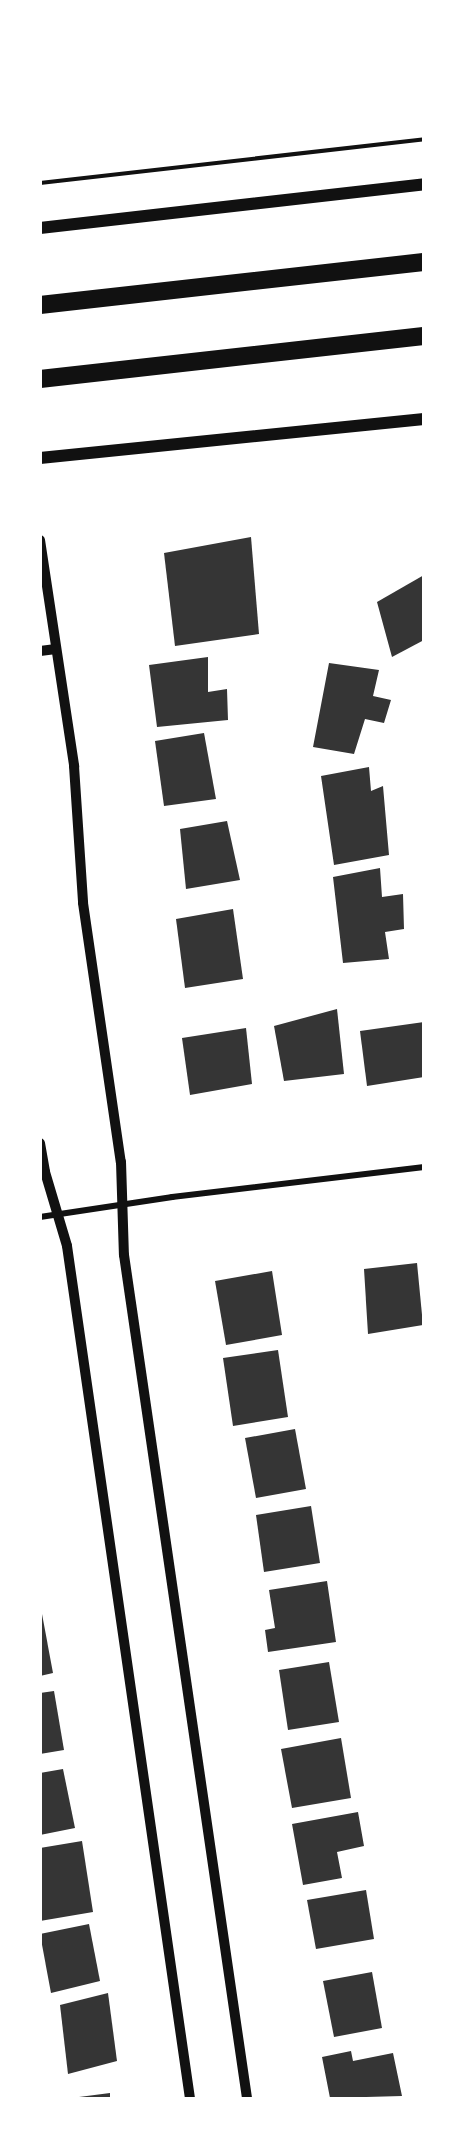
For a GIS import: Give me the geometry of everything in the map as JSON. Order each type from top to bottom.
[{"type":"highway","points":[[40,305],[423,262]]},
{"type":"highway","points":[[40,379],[423,336]]},
{"type":"main road","points":[[40,228],[423,184]]},
{"type":"main road","points":[[40,458],[423,419]]},
{"type":"street","points":[[40,540],[74,766],[82,903],[121,1162],[124,1255],[247,2098]]},
{"type":"street","points":[[40,651],[56,649]]},
{"type":"street","points":[[40,1143],[45,1172],[67,1246],[190,2098]]},
{"type":"street","points":[[40,1217],[423,1167]]},
{"type":"path","points":[[40,183],[423,139]]},
{"type":"building","points":[[251,537],[259,634],[175,646],[164,553]]},
{"type":"building","points":[[424,575],[424,640],[392,657],[377,602]]},
{"type":"building","points":[[208,657],[208,692],[227,689],[228,720],[157,727],[149,665]]},
{"type":"building","points":[[329,663],[379,670],[373,696],[391,700],[384,723],[365,719],[354,754],[313,747]]},
{"type":"building","points":[[204,733],[216,799],[164,806],[155,741]]},
{"type":"building","points":[[369,767],[371,791],[383,786],[389,855],[334,865],[321,776]]},
{"type":"building","points":[[227,821],[240,880],[186,889],[180,829]]},
{"type":"building","points":[[380,868],[382,897],[403,894],[404,929],[385,932],[389,959],[343,963],[333,877]]},
{"type":"building","points":[[233,909],[243,979],[185,988],[176,919]]},
{"type":"building","points":[[337,1009],[344,1074],[284,1081],[274,1026]]},
{"type":"building","points":[[424,1022],[424,1077],[367,1086],[360,1031]]},
{"type":"building","points":[[246,1028],[252,1084],[190,1095],[182,1038]]},
{"type":"building","points":[[417,1263],[423,1325],[368,1334],[364,1269]]},
{"type":"building","points":[[272,1271],[282,1335],[226,1345],[215,1281]]},
{"type":"building","points":[[278,1350],[288,1417],[233,1426],[223,1358]]},
{"type":"building","points":[[295,1429],[306,1489],[256,1498],[245,1438]]},
{"type":"building","points":[[311,1506],[320,1563],[264,1572],[256,1515]]},
{"type":"building","points":[[327,1581],[336,1642],[268,1652],[265,1630],[275,1628],[269,1590]]},
{"type":"building","points":[[42,1614],[53,1673],[40,1676],[40,1615]]},
{"type":"building","points":[[329,1662],[339,1722],[288,1730],[279,1670]]},
{"type":"building","points":[[54,1691],[64,1750],[40,1754],[40,1693]]},
{"type":"building","points":[[341,1738],[351,1798],[292,1808],[281,1749]]},
{"type":"building","points":[[63,1769],[75,1828],[40,1835],[40,1773]]},
{"type":"building","points":[[358,1812],[364,1846],[337,1852],[342,1878],[303,1885],[292,1824]]},
{"type":"building","points":[[82,1841],[93,1912],[40,1921],[40,1848]]},
{"type":"building","points":[[366,1890],[374,1939],[316,1949],[307,1900]]},
{"type":"building","points":[[89,1924],[100,1981],[51,1993],[40,1934]]},
{"type":"building","points":[[372,1972],[382,2028],[334,2037],[323,1981]]},
{"type":"building","points":[[108,1993],[117,2061],[68,2074],[60,2005]]},
{"type":"building","points":[[351,2051],[353,2061],[393,2053],[402,2096],[330,2098],[322,2057]]},
{"type":"building","points":[[110,2093],[110,2098],[79,2097]]}]
